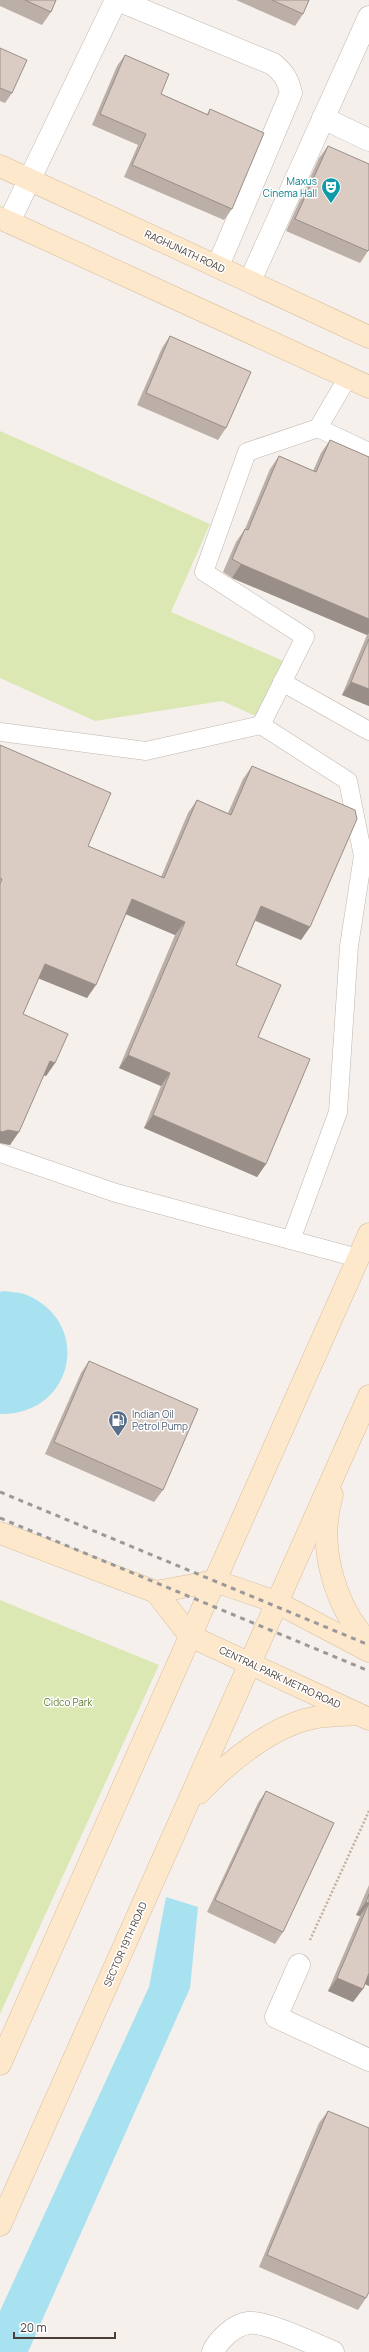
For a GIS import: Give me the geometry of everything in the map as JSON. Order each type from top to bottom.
[{"type":"main road","name":"RAGHUNATH ROAD","points":[[0,166],[218,266],[369,338]]},
{"type":"main road","points":[[5,220],[369,387]]},
{"type":"main road","points":[[0,2064],[369,1234]]},
{"type":"main road","points":[[369,1396],[345,1448],[328,1508],[327,1545],[332,1576],[342,1605],[359,1632],[369,1644]]},
{"type":"main road","name":"SECTOR 19TH ROAD","points":[[0,2225],[186,1806],[252,1663],[276,1602],[345,1448]]},
{"type":"main road","points":[[0,1533],[156,1592],[215,1581],[276,1602],[369,1651]]},
{"type":"main road","points":[[156,1592],[190,1636]]},
{"type":"main road","name":"CENTRAL PARK METRO ROAD","points":[[190,1636],[252,1663],[364,1717]]},
{"type":"main road","points":[[186,1806],[219,1771],[247,1750],[282,1728],[317,1717],[364,1717]]},
{"type":"street","points":[[5,220],[31,180],[117,0],[273,64],[288,80],[291,94],[218,266]]},
{"type":"street","points":[[250,281],[323,118],[366,30]]},
{"type":"street","points":[[323,118],[369,140]]},
{"type":"street","points":[[299,1964],[276,2017],[369,2060]]},
{"type":"street","points":[[213,2352],[228,2333],[248,2323],[278,2329],[333,2352]]},
{"type":"lane","points":[[261,724],[305,636],[204,572],[247,452],[318,428],[348,377]]},
{"type":"lane","points":[[318,428],[369,452]]},
{"type":"lane","points":[[282,682],[369,731]]},
{"type":"lane","points":[[0,732],[146,752],[261,724],[348,781],[363,856],[349,946],[338,1112],[291,1240]]},
{"type":"lane","points":[[0,1153],[116,1193],[358,1258]]},
{"type":"path","points":[[299,1964],[369,1811]]},
{"type":"green space","points":[[0,431],[210,524],[171,612],[288,663],[263,719],[222,701],[95,721],[0,678]]},
{"type":"green space","name":"Cidco Park","points":[[0,1600],[159,1665],[0,2014]]},
{"type":"water","points":[[3,1291],[24,1294],[46,1307],[60,1324],[67,1344],[66,1364],[59,1383],[46,1399],[26,1410],[0,1414],[0,1292]]},
{"type":"water","points":[[166,1897],[198,1907],[190,1988],[28,2352],[0,2352],[0,2311],[149,1987]]},
{"type":"building","points":[[25,0],[56,0],[51,12]]},
{"type":"building","points":[[272,0],[309,0],[303,14]]},
{"type":"building","points":[[0,48],[27,60],[12,93],[0,88]]},
{"type":"building","points":[[125,55],[169,74],[161,94],[208,115],[210,109],[264,133],[232,209],[132,165],[146,134],[100,114]]},
{"type":"building","name":"Maxus Cinema Hall","points":[[328,146],[369,164],[368,251],[295,219]]},
{"type":"building","points":[[170,336],[251,372],[226,428],[146,393]]},
{"type":"building","points":[[330,440],[369,457],[369,619],[232,559],[245,529],[248,530],[279,456],[316,472]]},
{"type":"building","points":[[369,639],[369,689],[351,682]]},
{"type":"building","points":[[0,745],[111,793],[88,846],[164,878],[197,800],[231,815],[252,766],[355,810],[357,819],[310,927],[261,906],[236,965],[281,985],[258,1037],[310,1059],[266,1164],[153,1115],[170,1073],[128,1055],[185,922],[132,899],[96,985],[45,964],[23,1014],[68,1034],[55,1063],[50,1061],[19,1132],[8,1130],[2,1132],[0,1131],[0,884],[2,879],[0,878]]},
{"type":"building","name":"Indian Oil Petrol Pump","points":[[89,1361],[198,1409],[163,1490],[54,1442]]},
{"type":"building","points":[[266,1791],[334,1823],[283,1932],[215,1900]]},
{"type":"building","points":[[369,1894],[369,1903],[366,1902]]},
{"type":"building","points":[[369,1903],[369,1973],[363,1989],[337,1978]]},
{"type":"building","points":[[328,2111],[369,2128],[369,2292],[366,2298],[267,2255]]},
{"type":"railway","points":[[0,1492],[369,1645]]},
{"type":"railway","points":[[0,1518],[369,1671]]},
{"type":"place","name":"Maxus Cinema Hall","points":[[331,204]]},
{"type":"place","name":"Indian Oil Petrol Pump","points":[[118,1437]]}]
